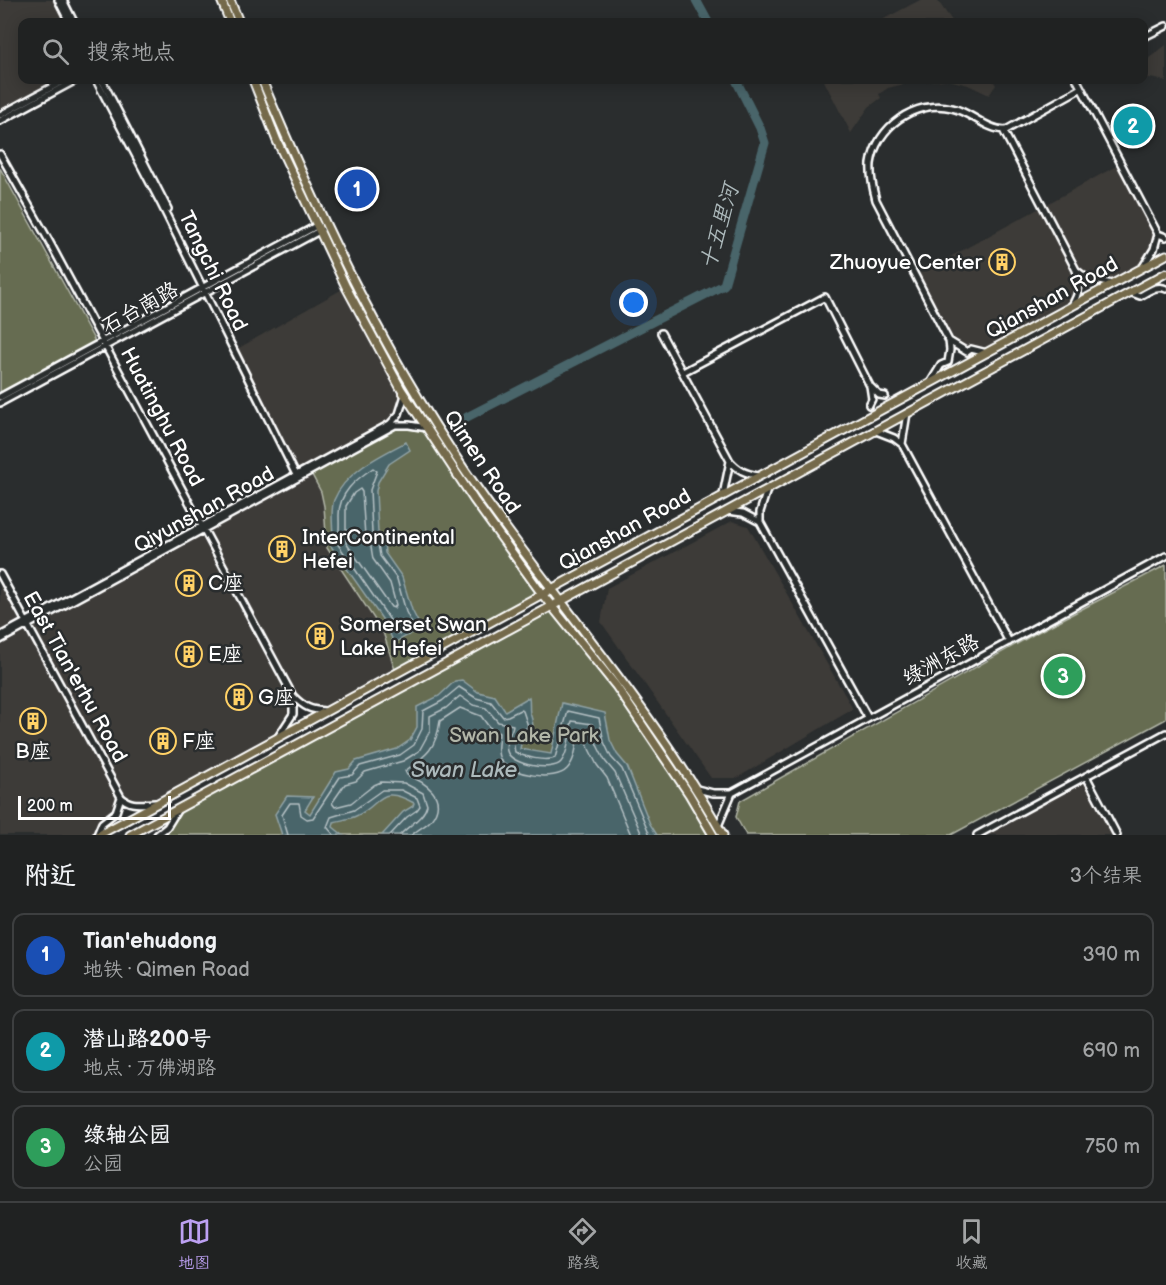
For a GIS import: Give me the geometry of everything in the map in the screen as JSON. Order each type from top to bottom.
[{"type":"main road","points":[[221,0],[228,18]]},
{"type":"main road","points":[[230,0],[237,18]]},
{"type":"main road","name":"Qimen Road","points":[[255,84],[277,141],[346,287],[405,396],[474,500],[542,594],[616,686],[689,794],[713,835]]},
{"type":"main road","name":"Qimen Road","points":[[264,84],[326,224],[409,384],[481,494],[623,681],[697,789],[723,835]]},
{"type":"main road","name":"Qianshan Road","points":[[98,835],[1166,255]]},
{"type":"main road","name":"Qianshan Road","points":[[130,835],[1166,273]]},
{"type":"street","points":[[58,0],[67,18]]},
{"type":"street","points":[[63,0],[72,18]]},
{"type":"street","points":[[1148,35],[1166,26]]},
{"type":"street","points":[[0,115],[58,84]]},
{"type":"street","points":[[0,121],[69,84]]},
{"type":"street","name":"Tangchi Road","points":[[98,84],[205,289]]},
{"type":"street","name":"Tangchi Road","points":[[104,84],[298,476]]},
{"type":"street","points":[[1078,84],[1158,234],[1166,237]]},
{"type":"street","points":[[930,383],[941,365],[948,362],[949,341],[881,212],[873,188],[871,163],[880,140],[896,121],[916,110],[938,106],[962,111],[994,129],[1004,130],[1080,89]]},
{"type":"street","points":[[1004,130],[1076,270],[1079,293],[1071,307]]},
{"type":"street","name":"Huatinghu Road","points":[[0,154],[293,696]]},
{"type":"street","name":"石台南路","points":[[0,403],[326,224]]},
{"type":"street","points":[[1141,268],[1148,260],[1158,234]]},
{"type":"street","points":[[1076,270],[1086,278],[1112,284]]},
{"type":"street","points":[[1132,293],[1140,296],[1156,288],[1166,289]]},
{"type":"street","points":[[683,372],[825,297],[870,386],[872,399],[869,405]]},
{"type":"street","points":[[661,333],[730,461],[738,470],[758,476]]},
{"type":"street","points":[[949,341],[967,352],[971,350],[987,353]]},
{"type":"street","name":"石台南路","points":[[0,397],[104,344]]},
{"type":"street","points":[[870,386],[879,395],[885,396]]},
{"type":"street","points":[[298,476],[390,424],[399,414],[405,396]]},
{"type":"street","points":[[902,444],[907,413]]},
{"type":"street","name":"Qiyunshan Road","points":[[0,638],[395,425],[410,425],[428,429]]},
{"type":"street","points":[[876,431],[902,444],[1009,642]]},
{"type":"street","points":[[723,495],[730,461]]},
{"type":"street","points":[[768,488],[760,512],[760,522],[868,718]]},
{"type":"street","points":[[726,510],[743,513],[760,522]]},
{"type":"street","name":"绿洲东路","points":[[732,793],[1166,556]]},
{"type":"street","name":"East Tian'erhu Road","points":[[0,574],[121,797]]},
{"type":"street","points":[[293,696],[304,707],[326,711]]},
{"type":"street","points":[[277,738],[293,714],[293,696]]},
{"type":"street","points":[[977,835],[1166,733]]},
{"type":"street","points":[[1086,776],[1117,835]]},
{"type":"street","points":[[697,789],[713,793],[732,793],[718,826]]},
{"type":"street","points":[[98,835],[102,823],[116,812],[121,797],[126,802],[135,805],[157,803]]},
{"type":"street","points":[[157,835],[167,827],[179,808]]},
{"type":"shaded area","points":[[0,0],[58,0],[67,18],[18,18],[18,84],[58,84],[0,115]]},
{"type":"shaded area","points":[[920,0],[937,0],[950,18],[886,18]]},
{"type":"shaded area","points":[[1166,45],[1166,81],[1148,78],[1148,59]]},
{"type":"shaded area","points":[[826,84],[905,84],[888,88],[879,94],[881,98],[869,107],[851,133]]},
{"type":"shaded area","points":[[964,84],[996,85],[989,95]]},
{"type":"shaded area","points":[[1120,164],[1158,234],[1148,260],[1112,284],[1097,281],[1077,271],[1079,283],[1071,307],[987,353],[972,349],[967,352],[949,341],[915,276]]},
{"type":"shaded area","points":[[346,287],[405,395],[394,420],[299,473],[237,349]]},
{"type":"shaded area","points":[[310,471],[321,492],[327,548],[383,632],[396,673],[326,711],[312,710],[293,696],[204,529]]},
{"type":"shaded area","points":[[732,521],[748,526],[853,709],[737,778],[711,778],[601,622],[607,588]]},
{"type":"shaded area","points":[[199,532],[291,702],[293,714],[282,732],[157,803],[135,805],[122,797],[117,808],[102,823],[97,835],[0,835],[0,640],[24,627],[113,789],[120,795],[28,625]]},
{"type":"shaded area","points":[[0,584],[22,624],[0,636]]},
{"type":"shaded area","points":[[1086,776],[1117,835],[977,835]]},
{"type":"green space","points":[[0,168],[97,345],[0,397]]},
{"type":"green space","points":[[395,425],[427,428],[542,594],[396,673],[383,632],[327,548],[321,492],[310,471]]},
{"type":"green space","points":[[1166,565],[1166,719],[951,835],[746,835],[736,817],[740,801],[1036,633]]},
{"type":"green space","name":"Swan Lake Park","points":[[551,605],[616,686],[712,835],[162,835],[176,819],[179,808]]},
{"type":"water","points":[[406,442],[410,450],[389,464],[378,482],[376,491],[378,532],[384,542],[385,553],[402,577],[412,610],[421,628],[394,643],[385,623],[328,542],[333,538],[334,500],[346,481],[365,465]]},
{"type":"water","name":"Swan Lake","points":[[462,680],[478,692],[495,696],[505,711],[529,697],[532,728],[529,734],[522,739],[520,749],[551,754],[562,703],[605,713],[610,740],[617,754],[627,766],[650,824],[657,835],[382,835],[414,803],[402,797],[387,795],[356,816],[334,822],[333,827],[343,835],[282,835],[275,814],[287,796],[313,797],[305,810],[310,814],[336,772],[349,769],[356,761],[397,749],[410,740],[417,727],[417,707],[439,696],[455,681]]},
{"type":"waterway","name":"十五里河","points":[[696,0],[706,18]]},
{"type":"waterway","name":"十五里河","points":[[467,417],[724,285],[765,143],[738,84]]},
{"type":"place","name":"潜山路200号","points":[[1133,126]]},
{"type":"place","name":"Tian'ehudong","points":[[357,189]]},
{"type":"place","name":"Zhuoyue Center","points":[[1002,262]]},
{"type":"place","name":"InterContinental Hefei","points":[[282,549]]},
{"type":"place","name":"C座","points":[[189,583]]},
{"type":"place","name":"Somerset Swan Lake Hefei","points":[[320,636]]},
{"type":"place","name":"E座","points":[[189,654]]},
{"type":"place","name":"绿轴公园","points":[[1063,676]]},
{"type":"place","name":"G座","points":[[239,697]]},
{"type":"place","name":"B座","points":[[33,721]]},
{"type":"place","name":"F座","points":[[163,741]]}]
